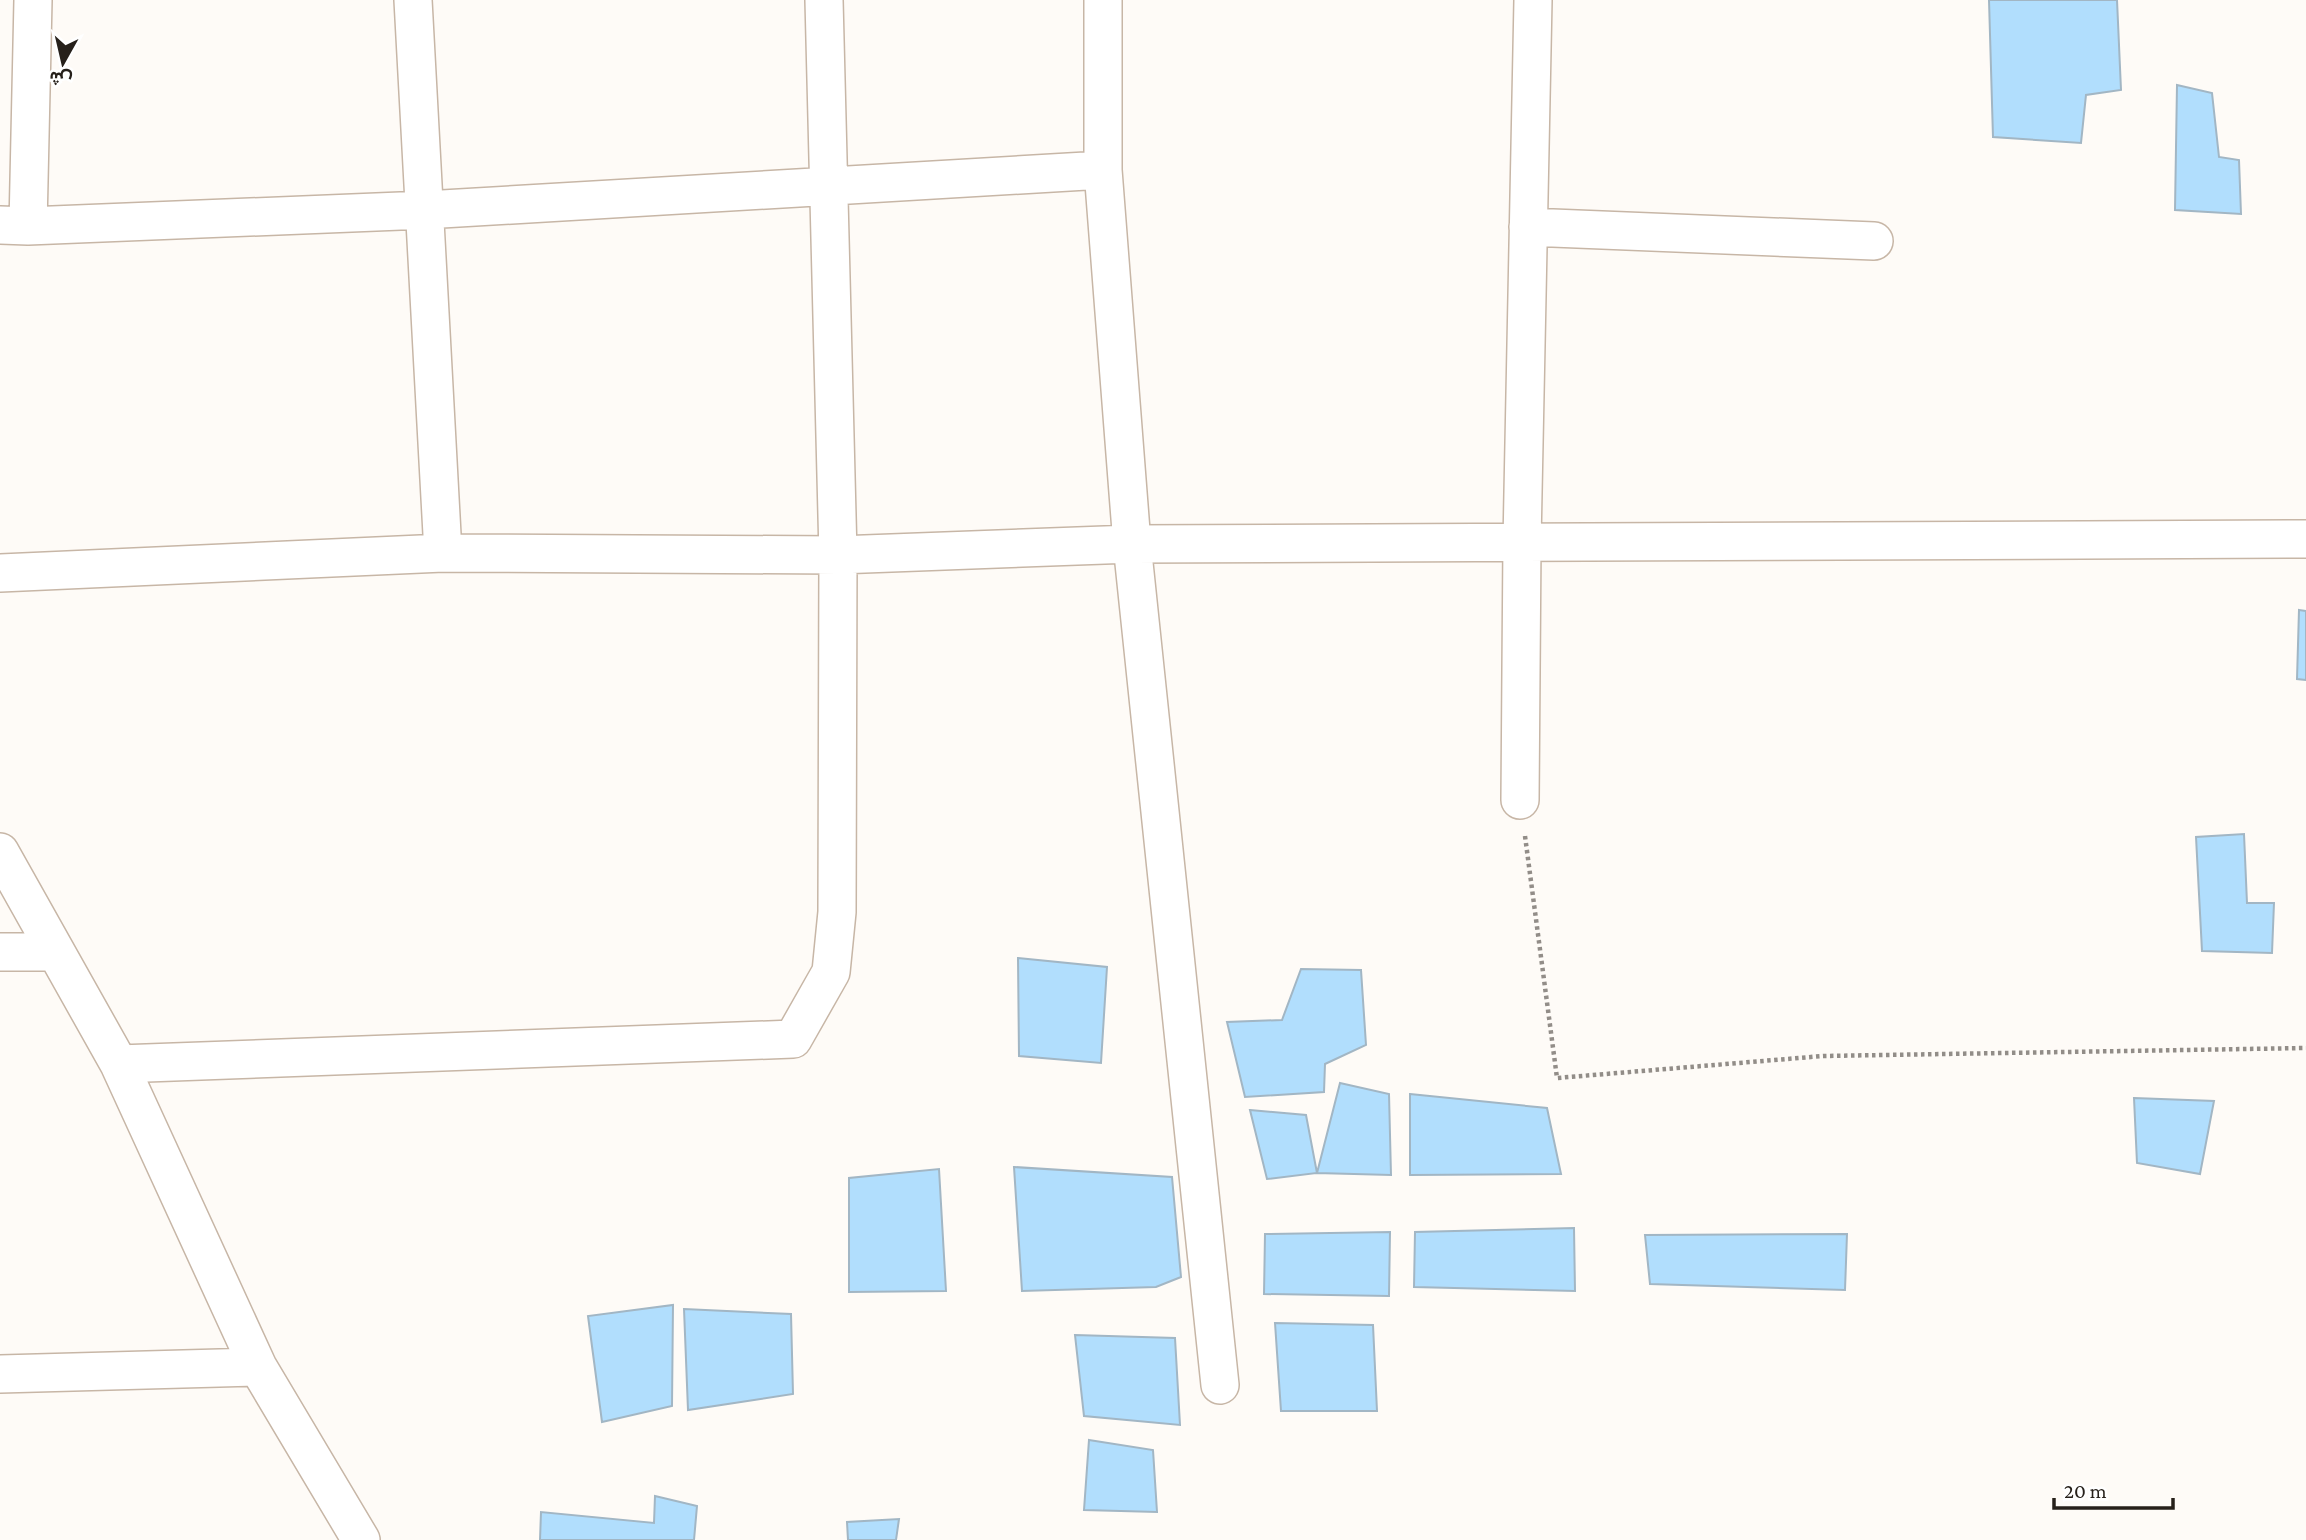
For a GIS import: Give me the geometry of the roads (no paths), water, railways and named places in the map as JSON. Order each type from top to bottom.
[{"type":"street","points":[[33,0],[14,226],[425,210],[1103,170]]},
{"type":"street","points":[[413,0],[443,553]]},
{"type":"street","points":[[119,1064],[793,1039],[831,972],[837,912],[838,555],[824,0]]},
{"type":"street","points":[[1102,0],[1103,170],[1132,544],[1220,1385]]},
{"type":"street","points":[[1520,800],[1522,542],[1533,0]]},
{"type":"street","points":[[1528,227],[1874,241]]},
{"type":"street","points":[[0,573],[443,553],[838,555],[1132,544],[2306,539]]},
{"type":"street","points":[[0,852],[119,1064],[258,1367],[361,1540]]},
{"type":"street","points":[[0,953],[55,952]]},
{"type":"street","points":[[0,1374],[258,1367]]}]
